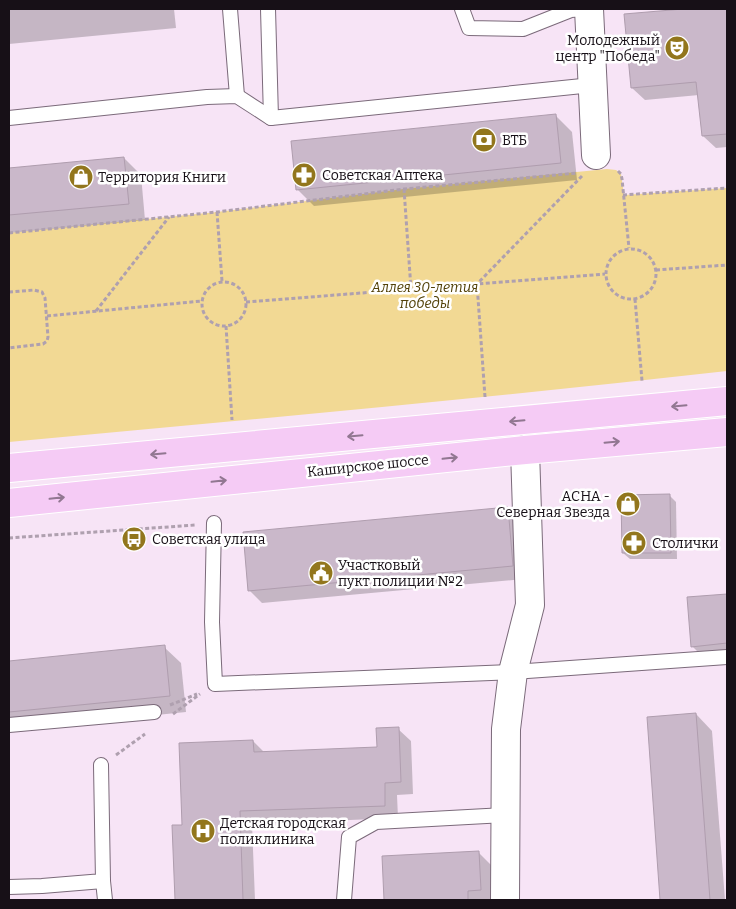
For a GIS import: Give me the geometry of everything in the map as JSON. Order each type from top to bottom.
[{"type":"main road","points":[[9,468],[727,401]]},
{"type":"main road","name":"Каширское шоссе","points":[[9,503],[525,450],[727,432]]},
{"type":"street","points":[[587,9],[596,155]]},
{"type":"street","points":[[505,900],[506,729],[513,672],[530,605],[525,450]]},
{"type":"lane","points":[[230,9],[237,96]]},
{"type":"lane","points":[[268,9],[271,118]]},
{"type":"lane","points":[[462,9],[469,28],[523,29],[571,10],[587,9]]},
{"type":"lane","points":[[9,118],[207,97],[237,96],[271,118],[592,85]]},
{"type":"lane","points":[[214,523],[212,622],[215,684],[513,672],[727,658]]},
{"type":"lane","points":[[9,725],[154,712]]},
{"type":"lane","points":[[101,765],[105,900]]},
{"type":"lane","points":[[344,900],[349,837],[376,822],[505,815]]},
{"type":"lane","points":[[9,887],[103,881]]},
{"type":"path","points":[[596,155],[597,170],[616,170],[621,174],[629,248]]},
{"type":"path","points":[[9,233],[217,212],[404,189],[586,172],[477,284],[485,396]]},
{"type":"path","points":[[623,195],[727,188]]},
{"type":"path","points":[[404,189],[411,289]]},
{"type":"path","points":[[217,212],[222,281]]},
{"type":"path","points":[[96,311],[170,217]]},
{"type":"path","points":[[629,248],[639,249],[646,253],[652,259],[657,275],[650,291],[635,299],[626,299],[618,296],[607,283],[606,266],[610,259],[616,253],[629,248]]},
{"type":"path","points":[[656,270],[727,265]]},
{"type":"path","points":[[246,302],[606,274]]},
{"type":"path","points":[[222,281],[229,282],[236,284],[245,296],[245,311],[236,323],[226,326],[214,324],[204,314],[201,307],[202,301],[208,287],[222,281]]},
{"type":"path","points":[[9,292],[34,290],[42,292],[45,298],[48,337],[45,343],[38,345],[9,348]]},
{"type":"path","points":[[635,299],[642,381]]},
{"type":"path","points":[[47,316],[202,301]]},
{"type":"path","points":[[226,326],[232,422]]},
{"type":"path","points":[[9,538],[214,523]]},
{"type":"path","points":[[154,712],[204,692]]},
{"type":"green space","name":"Аллея 30-летия победы","points":[[607,169],[616,170],[621,174],[624,195],[727,188],[727,371],[458,400],[9,442],[9,233],[217,212],[404,189]]},
{"type":"building","name":"Молодежный центр \"Победа\"","points":[[683,9],[727,9],[727,134],[702,136],[696,82],[631,88],[624,14]]},
{"type":"building","points":[[556,114],[561,163],[296,190],[291,141]]},
{"type":"building","points":[[124,157],[129,204],[9,215],[9,168]]},
{"type":"building","points":[[670,494],[671,553],[622,553],[621,495]]},
{"type":"building","points":[[508,507],[513,566],[248,591],[243,532]]},
{"type":"building","points":[[727,594],[727,643],[691,647],[687,597]]},
{"type":"building","points":[[165,645],[170,696],[9,712],[9,661]]},
{"type":"building","points":[[696,713],[710,900],[660,900],[647,717]]},
{"type":"building","points":[[399,727],[401,782],[385,783],[385,806],[240,811],[243,900],[175,900],[172,825],[182,825],[179,743],[253,740],[254,752],[377,747],[376,728]]},
{"type":"building","points":[[479,851],[481,890],[468,891],[468,900],[384,900],[382,856]]},
{"type":"place","name":"Молодежный центр \"Победа\"","points":[[677,48]]},
{"type":"place","name":"ВТБ","points":[[484,140]]},
{"type":"place","name":"Советская Аптека","points":[[304,175]]},
{"type":"place","name":"Территория Книги","points":[[81,177]]},
{"type":"place","name":"АСНА - Северная Звезда","points":[[628,504]]},
{"type":"place","name":"Советская улица","points":[[134,539]]},
{"type":"place","name":"Столички","points":[[634,543]]},
{"type":"place","name":"Участковый пукт полиции №2","points":[[321,573]]},
{"type":"place","name":"Детская городская поликлиника","points":[[203,831]]}]
